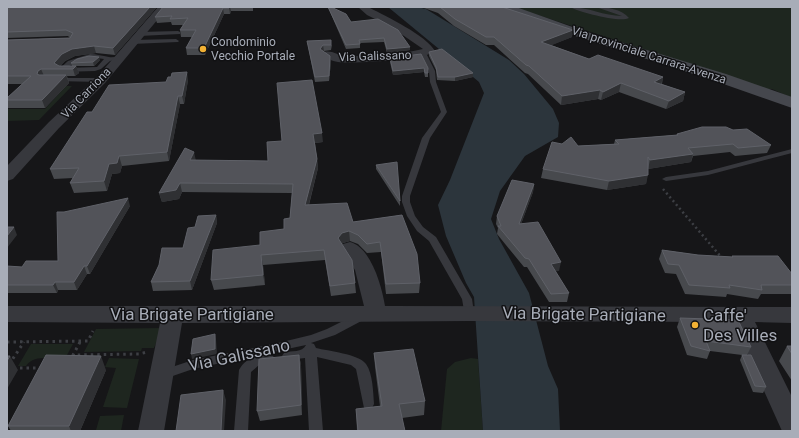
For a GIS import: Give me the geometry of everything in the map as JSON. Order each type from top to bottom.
[{"type":"main road","name":"Via provinciale Carrara-Avenza","points":[[505,7],[757,89],[792,103]]},
{"type":"street","name":"Via Carriona","points":[[7,176],[54,125],[101,80],[113,59],[136,38],[163,7]]},
{"type":"street","name":"Via Galissano","points":[[328,54],[331,57],[342,59],[423,53],[429,51],[427,47],[395,25],[371,13],[363,7]]},
{"type":"street","points":[[350,248],[365,269],[372,291],[371,313]]},
{"type":"street","name":"Via Brigate Partigiane","points":[[7,314],[458,313],[742,316],[792,315]]},
{"type":"street","name":"Via Galissano","points":[[151,431],[173,314]]},
{"type":"street","points":[[742,316],[789,414]]},
{"type":"lane","points":[[572,7],[614,18],[626,18],[623,14],[598,7]]},
{"type":"lane","points":[[136,38],[178,33]]},
{"type":"lane","points":[[136,38],[176,41]]},
{"type":"lane","name":"Via Galissano","points":[[423,53],[432,72],[433,82],[444,112],[426,138],[406,196],[406,202],[411,216],[420,228],[433,239],[467,298],[458,313]]},
{"type":"lane","points":[[101,56],[113,59],[95,69],[61,70],[78,58],[101,56]]},
{"type":"lane","points":[[52,80],[101,80]]},
{"type":"lane","points":[[666,179],[708,173],[792,151]]},
{"type":"lane","name":"Via Galissano","points":[[162,375],[172,370],[197,363],[317,338],[351,324],[371,313]]},
{"type":"lane","name":"Via Galissano","points":[[316,431],[312,360],[309,351],[310,345],[317,338]]},
{"type":"lane","name":"Via Galissano","points":[[241,431],[244,374],[247,367],[261,360],[301,354],[309,351],[354,361],[361,366],[364,375],[368,404]]},
{"type":"path","points":[[666,179],[662,183],[663,189],[724,261]]},
{"type":"path","points":[[7,342],[88,341],[96,327]]},
{"type":"path","points":[[7,360],[12,360],[24,342]]},
{"type":"path","points":[[69,361],[80,342]]},
{"type":"path","points":[[73,355],[139,354],[152,350]]},
{"type":"path","points":[[7,368],[44,368]]},
{"type":"shaded area","points":[[388,7],[417,7],[426,9],[509,60],[524,74],[553,109],[559,123],[558,137],[525,156],[500,191],[491,219],[499,239],[529,293],[548,366],[558,389],[560,431],[483,431],[474,297],[466,283],[446,236],[438,205],[450,180],[484,93],[479,82]]},
{"type":"shaded area","points":[[513,7],[792,7],[792,98],[772,89],[767,89]]},
{"type":"shaded area","points":[[66,86],[72,86],[39,120],[7,121],[7,109],[45,109]]},
{"type":"shaded area","points":[[162,328],[154,348],[142,348],[141,351],[84,352],[96,329]]},
{"type":"shaded area","points":[[31,344],[73,344],[61,366],[52,358],[48,358],[31,361],[26,366],[18,366]]},
{"type":"shaded area","points":[[109,358],[139,359],[127,408],[103,407],[116,368],[105,367]]},
{"type":"shaded area","points":[[471,358],[478,359],[483,431],[441,431],[447,369],[455,362]]},
{"type":"shaded area","points":[[124,415],[121,431],[89,431],[96,430],[100,416]]},
{"type":"building","points":[[7,7],[150,7],[113,48],[94,46],[72,49],[62,54],[54,63],[59,66],[76,66],[73,69],[41,69],[38,71],[37,74],[39,75],[66,75],[42,100],[7,100],[7,98],[31,76],[7,76],[7,40],[70,38],[73,33],[66,30],[7,32]]},
{"type":"building","points":[[163,7],[229,8],[223,8],[204,48],[186,48],[196,30],[180,30],[188,18],[170,19],[172,16],[155,17]]},
{"type":"building","points":[[328,7],[346,14],[351,22],[378,19],[398,30],[410,47],[387,49],[384,38],[359,40],[360,44],[346,45]]},
{"type":"building","points":[[440,7],[502,7],[573,30],[541,42],[589,59],[598,55],[663,77],[654,82],[685,92],[669,101],[621,83],[603,92],[600,90],[562,96],[494,37],[486,37],[455,19]]},
{"type":"building","points":[[331,40],[331,45],[323,45],[320,49],[330,56],[329,76],[315,77],[307,41]]},
{"type":"building","points":[[442,49],[473,73],[455,77],[438,77],[436,67],[429,52]]},
{"type":"building","points":[[421,54],[428,68],[428,73],[425,73],[424,68],[393,71],[390,58]]},
{"type":"building","points":[[89,56],[99,57],[93,62],[71,63],[77,59]]},
{"type":"building","points":[[187,72],[182,96],[178,96],[167,152],[119,156],[117,163],[109,164],[104,181],[70,183],[79,168],[50,169],[87,112],[92,112],[109,85],[166,82],[168,77],[171,77],[172,73]]},
{"type":"building","points":[[312,80],[322,133],[313,134],[317,159],[305,205],[347,203],[353,222],[402,215],[417,254],[420,283],[386,284],[380,242],[367,244],[358,235],[349,231],[342,233],[338,238],[352,260],[355,283],[330,286],[324,250],[261,255],[263,275],[211,280],[213,250],[260,245],[260,232],[284,229],[284,219],[290,218],[293,184],[180,183],[176,190],[159,193],[185,148],[194,152],[190,160],[268,161],[267,142],[282,141],[277,83]]},
{"type":"building","points":[[702,127],[726,127],[733,130],[747,129],[771,145],[738,148],[733,144],[688,148],[693,154],[650,160],[648,157],[648,175],[609,181],[543,169],[552,142],[562,144],[571,137],[578,146],[619,144],[615,140],[678,135],[677,134]]},
{"type":"building","points":[[397,162],[400,201],[376,165]]},
{"type":"building","points":[[512,180],[534,184],[519,224],[538,222],[561,262],[551,264],[569,293],[551,294],[529,259],[525,258],[498,226],[501,226],[497,216]]},
{"type":"building","points":[[128,198],[87,266],[84,266],[74,282],[55,282],[53,285],[7,285],[7,266],[22,267],[26,261],[58,261],[57,212],[64,212]]},
{"type":"building","points":[[216,215],[190,281],[151,282],[159,265],[162,248],[183,248],[188,228],[195,227],[198,216]]},
{"type":"building","points":[[7,227],[14,227],[7,236]]},
{"type":"building","points":[[662,250],[698,255],[733,257],[732,256],[778,256],[792,274],[792,285],[761,285],[762,290],[729,285],[730,288],[689,285],[679,265],[668,264]]},
{"type":"building","points":[[680,318],[738,320],[751,347],[706,341],[710,351],[691,346]]},
{"type":"building","points":[[215,334],[215,349],[191,354],[193,339]]},
{"type":"building","points":[[787,346],[792,346],[792,354]]},
{"type":"building","points":[[413,349],[425,401],[399,404],[405,431],[358,431],[356,409],[382,406],[374,353]]},
{"type":"building","points":[[46,355],[101,356],[69,426],[8,426]]},
{"type":"building","points":[[299,355],[301,405],[257,411],[259,359]]},
{"type":"building","points":[[742,355],[751,355],[766,387],[755,386]]},
{"type":"building","points":[[223,390],[221,431],[176,431],[181,395]]},
{"type":"place","name":"Condominio Vecchio Portale","points":[[203,49]]},
{"type":"place","name":"Caffe' Des Villes","points":[[695,325]]}]
